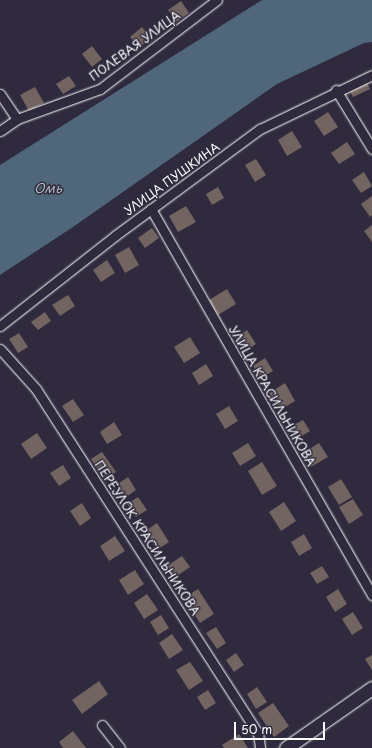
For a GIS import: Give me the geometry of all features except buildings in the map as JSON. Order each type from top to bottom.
[{"type":"street","name":"ПОЛЕВАЯ УЛИЦА","points":[[0,131],[17,119],[100,89],[217,0]]},
{"type":"street","name":"УЛИЦА ПУШКИНА","points":[[0,326],[151,209],[260,129],[336,90],[372,75]]},
{"type":"street","points":[[336,90],[372,149]]},
{"type":"street","points":[[0,94],[17,119]]},
{"type":"street","name":"УЛИЦА КРАСИЛЬНИКОВА","points":[[151,209],[372,595]]},
{"type":"street","name":"ПЕРЕУЛОК КРАСИЛЬНИКОВА","points":[[0,349],[36,388],[258,733],[260,748]]},
{"type":"street","points":[[286,748],[372,688]]},
{"type":"street","points":[[102,725],[120,748]]},
{"type":"water","name":"Омь","points":[[262,0],[372,0],[372,42],[364,43],[277,84],[73,227],[0,275],[0,165]]}]
